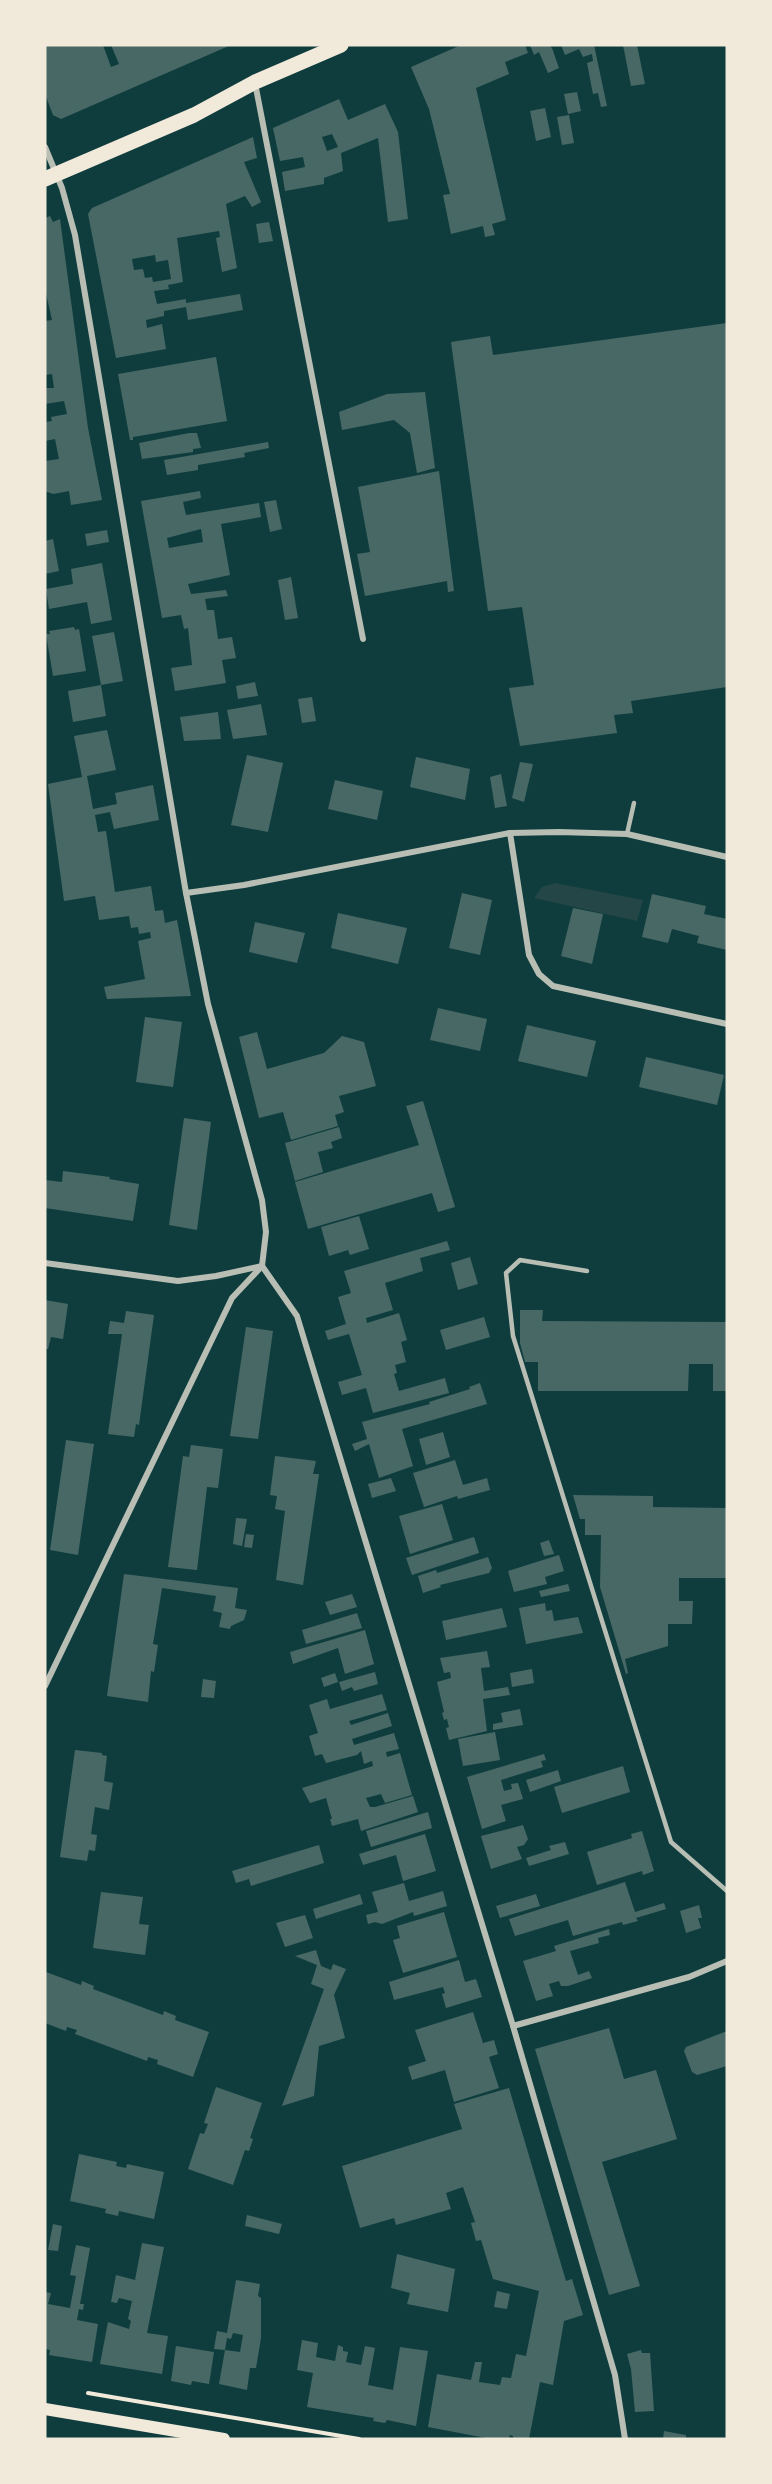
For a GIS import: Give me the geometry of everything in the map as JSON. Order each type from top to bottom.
[{"type":"main road","points":[[50,176],[194,115],[255,82],[341,45]]},
{"type":"main road","points":[[45,2409],[224,2439]]},
{"type":"street","points":[[255,82],[363,639]]},
{"type":"street","points":[[45,147],[50,176],[75,235],[186,893],[208,1004],[262,1200],[266,1232],[262,1266],[232,1298],[45,1686]]},
{"type":"street","points":[[186,893],[244,885],[510,833],[627,834],[727,857]]},
{"type":"street","points":[[510,833],[528,955],[539,974],[553,986],[727,1024]]},
{"type":"street","points":[[45,1263],[178,1281],[262,1266]]},
{"type":"street","points":[[262,1266],[297,1316],[513,2026],[615,2375],[625,2439]]},
{"type":"street","points":[[513,2026],[689,1977],[727,1961]]},
{"type":"lane","points":[[627,834],[634,803]]},
{"type":"lane","points":[[587,1271],[520,1260],[506,1273],[513,1336],[671,1842],[727,1891]]},
{"type":"path","points":[[79,2392],[359,2439]]},
{"type":"shaded area","points":[[555,883],[643,900],[637,921],[534,898],[542,887]]},
{"type":"building","points":[[45,45],[103,45],[111,67],[119,64],[111,45],[231,45],[61,119],[53,115],[45,94]]},
{"type":"building","points":[[461,45],[525,45],[528,53],[505,62],[509,74],[476,88],[506,220],[492,224],[495,235],[485,237],[483,226],[451,234],[443,195],[450,194],[429,109],[411,67]]},
{"type":"building","points":[[530,45],[549,45],[559,68],[548,73],[539,52],[534,55]]},
{"type":"building","points":[[561,45],[594,45],[607,106],[601,107],[598,93],[593,94],[587,63],[593,61],[592,54],[583,57],[579,49],[565,55]]},
{"type":"building","points":[[623,45],[637,45],[645,84],[631,86]]},
{"type":"building","points":[[577,92],[581,111],[568,114],[564,94]]},
{"type":"building","points":[[339,99],[348,120],[385,104],[398,132],[408,219],[388,222],[378,138],[341,153],[343,171],[324,178],[324,184],[285,191],[282,172],[305,167],[303,157],[280,161],[273,128]],"holes":[[[332,134],[338,147],[327,151],[322,137]]]},
{"type":"building","points":[[545,108],[551,137],[536,141],[530,111]]},
{"type":"building","points":[[569,115],[574,143],[562,145],[557,117]]},
{"type":"building","points":[[253,137],[257,158],[244,162],[261,202],[252,207],[245,196],[226,204],[237,268],[222,272],[216,238],[220,237],[219,231],[177,238],[183,282],[168,285],[169,289],[154,291],[157,304],[186,299],[186,303],[240,294],[243,310],[188,320],[186,307],[164,311],[164,316],[146,320],[147,328],[162,324],[166,349],[116,358],[88,214],[92,208]],"holes":[[[155,255],[156,262],[168,260],[171,279],[153,282],[152,277],[145,278],[143,269],[134,270],[132,259]]]},
{"type":"building","points":[[50,216],[53,222],[60,219],[88,428],[102,500],[71,505],[69,491],[53,494],[45,491],[45,461],[59,459],[55,439],[45,441],[45,422],[52,421],[51,417],[67,414],[64,401],[45,404],[45,388],[54,388],[52,374],[45,375],[45,321],[52,320],[45,289],[45,218]]},
{"type":"building","points":[[269,222],[273,241],[259,243],[256,224]]},
{"type":"building","points":[[727,323],[727,687],[631,701],[633,713],[614,715],[617,733],[520,746],[509,688],[534,685],[522,607],[488,611],[451,342],[490,336],[493,355]]},
{"type":"building","points":[[216,357],[227,421],[133,437],[133,440],[130,440],[118,374]]},
{"type":"building","points":[[425,392],[435,468],[417,473],[410,433],[394,420],[342,430],[339,412],[387,394]]},
{"type":"building","points":[[197,433],[201,448],[193,449],[193,452],[142,459],[139,443]]},
{"type":"building","points":[[268,442],[269,448],[244,453],[245,457],[198,465],[198,470],[167,475],[164,460]]},
{"type":"building","points":[[439,471],[454,591],[448,592],[447,581],[365,596],[357,554],[370,552],[358,487]]},
{"type":"building","points":[[200,491],[201,498],[183,502],[186,515],[259,503],[261,517],[221,524],[230,575],[188,584],[191,594],[226,590],[228,596],[205,599],[207,610],[214,610],[218,639],[232,637],[236,658],[222,660],[226,683],[175,691],[171,668],[192,665],[188,628],[184,629],[181,615],[162,618],[141,501]],"holes":[[[201,529],[203,542],[169,548],[167,538]]]},
{"type":"building","points":[[276,500],[282,529],[270,532],[264,502]]},
{"type":"building","points":[[107,530],[109,542],[87,546],[85,534]]},
{"type":"building","points":[[53,539],[59,571],[45,574],[45,541]]},
{"type":"building","points":[[102,563],[112,620],[91,624],[87,602],[49,609],[46,589],[73,584],[71,569]]},
{"type":"building","points":[[291,577],[298,618],[285,620],[278,580]]},
{"type":"building","points":[[74,627],[75,630],[79,629],[86,671],[53,676],[46,634],[50,634],[49,631]]},
{"type":"building","points":[[114,632],[123,681],[101,685],[92,636]]},
{"type":"building","points":[[255,682],[258,696],[238,699],[236,686]]},
{"type":"building","points":[[101,685],[106,716],[73,722],[68,691]]},
{"type":"building","points":[[312,697],[316,721],[302,723],[298,699]]},
{"type":"building","points":[[261,704],[267,735],[233,739],[227,710]]},
{"type":"building","points":[[218,712],[221,739],[184,741],[180,717]]},
{"type":"building","points":[[107,730],[116,770],[87,776],[93,809],[117,804],[115,793],[153,785],[159,820],[114,829],[110,812],[95,815],[98,832],[106,831],[115,892],[151,886],[155,911],[163,910],[165,923],[177,920],[191,996],[107,999],[104,987],[145,979],[138,941],[151,938],[150,932],[139,934],[138,927],[131,928],[129,916],[99,920],[95,896],[64,901],[48,784],[82,777],[74,736]]},
{"type":"building","points":[[247,755],[283,763],[268,832],[231,825]]},
{"type":"building","points":[[416,757],[470,769],[465,800],[410,787]]},
{"type":"building","points":[[520,762],[533,764],[524,802],[512,798]]},
{"type":"building","points":[[501,774],[507,806],[495,808],[490,777]]},
{"type":"building","points":[[335,780],[383,791],[377,820],[328,809]]},
{"type":"building","points":[[462,893],[492,900],[480,955],[449,948]]},
{"type":"building","points":[[652,894],[706,906],[704,914],[727,919],[727,950],[697,943],[699,936],[672,929],[668,943],[642,937]]},
{"type":"building","points":[[573,908],[603,914],[592,964],[561,956]]},
{"type":"building","points":[[338,913],[407,928],[398,964],[331,948]]},
{"type":"building","points":[[255,922],[305,933],[297,963],[249,952]]},
{"type":"building","points":[[438,1008],[487,1019],[480,1051],[430,1040]]},
{"type":"building","points":[[145,1017],[182,1022],[173,1087],[136,1082]]},
{"type":"building","points":[[527,1025],[596,1041],[587,1077],[518,1061]]},
{"type":"building","points":[[257,1032],[267,1069],[324,1053],[342,1036],[364,1042],[376,1086],[339,1096],[344,1112],[335,1115],[338,1126],[291,1140],[283,1112],[259,1118],[239,1037]]},
{"type":"building","points":[[646,1057],[724,1075],[717,1105],[639,1087]]},
{"type":"building","points":[[423,1101],[455,1207],[438,1212],[432,1193],[308,1229],[295,1182],[419,1145],[406,1106]]},
{"type":"building","points":[[184,1118],[211,1122],[197,1230],[169,1225]]},
{"type":"building","points":[[339,1127],[342,1138],[331,1142],[333,1148],[318,1152],[323,1172],[295,1181],[285,1143]]},
{"type":"building","points":[[63,1171],[110,1177],[109,1179],[139,1184],[133,1221],[45,1208],[45,1180],[62,1182]]},
{"type":"building","points":[[359,1216],[369,1249],[350,1255],[348,1250],[329,1256],[321,1227]]},
{"type":"building","points":[[447,1241],[450,1250],[420,1258],[423,1271],[385,1283],[393,1310],[366,1318],[367,1323],[399,1313],[407,1340],[401,1342],[406,1362],[395,1365],[397,1373],[394,1374],[399,1391],[445,1378],[449,1393],[373,1413],[366,1388],[342,1395],[338,1382],[362,1375],[349,1334],[328,1340],[325,1331],[346,1324],[338,1297],[351,1293],[344,1271]]},
{"type":"building","points":[[470,1257],[478,1284],[458,1290],[451,1263]]},
{"type":"building","points":[[45,1300],[68,1304],[63,1339],[51,1337],[48,1349],[45,1349]]},
{"type":"building","points":[[520,1310],[543,1310],[542,1321],[727,1322],[727,1391],[713,1391],[713,1364],[689,1364],[688,1391],[538,1391],[538,1362],[525,1362],[520,1343]]},
{"type":"building","points":[[126,1311],[154,1315],[139,1425],[136,1424],[134,1437],[108,1434],[122,1334],[108,1334],[110,1321],[124,1323]]},
{"type":"building","points":[[484,1317],[490,1337],[446,1350],[440,1330]]},
{"type":"building","points":[[246,1327],[273,1331],[258,1439],[230,1436]]},
{"type":"building","points":[[480,1383],[487,1404],[402,1429],[413,1466],[379,1478],[369,1444],[355,1451],[352,1444],[367,1439],[362,1422],[430,1404],[429,1402],[470,1389],[469,1387]]},
{"type":"building","points":[[443,1432],[450,1457],[426,1465],[419,1439]]},
{"type":"building","points":[[66,1440],[94,1444],[78,1555],[50,1550]]},
{"type":"building","points":[[191,1445],[223,1449],[218,1488],[207,1487],[197,1570],[168,1567],[183,1456],[189,1457]]},
{"type":"building","points":[[275,1456],[316,1461],[313,1474],[319,1474],[303,1585],[276,1580],[285,1511],[275,1509],[277,1496],[270,1495]]},
{"type":"building","points":[[455,1460],[463,1485],[487,1478],[490,1490],[458,1499],[457,1496],[424,1507],[413,1473]]},
{"type":"building","points":[[391,1478],[396,1491],[372,1498],[368,1484]]},
{"type":"building","points":[[573,1495],[653,1496],[653,1507],[727,1508],[727,1578],[679,1578],[679,1601],[693,1601],[692,1624],[668,1624],[668,1646],[625,1659],[628,1673],[626,1674],[600,1587],[601,1535],[585,1535],[585,1519],[580,1519]]},
{"type":"building","points":[[442,1504],[453,1540],[410,1554],[399,1516]]},
{"type":"building","points":[[236,1518],[247,1519],[242,1546],[233,1544]]},
{"type":"building","points":[[246,1534],[254,1535],[252,1548],[244,1547]]},
{"type":"building","points":[[474,1537],[479,1553],[412,1575],[406,1558]]},
{"type":"building","points":[[549,1540],[554,1554],[544,1556],[540,1543]]},
{"type":"building","points":[[559,1555],[564,1571],[545,1577],[547,1584],[514,1592],[508,1571]]},
{"type":"building","points":[[488,1557],[492,1568],[489,1573],[440,1585],[441,1587],[423,1593],[418,1576],[436,1570],[437,1573]]},
{"type":"building","points":[[124,1574],[238,1588],[235,1608],[247,1610],[244,1620],[231,1626],[230,1629],[219,1627],[222,1613],[213,1611],[216,1596],[162,1588],[153,1644],[158,1645],[154,1672],[151,1671],[148,1702],[107,1696]]},
{"type":"building","points":[[568,1584],[570,1591],[541,1597],[539,1591]]},
{"type":"building","points":[[352,1594],[357,1607],[330,1615],[325,1602]]},
{"type":"building","points":[[545,1603],[546,1611],[552,1610],[554,1621],[578,1617],[583,1633],[526,1644],[519,1608]]},
{"type":"building","points":[[502,1608],[507,1627],[446,1640],[442,1621]]},
{"type":"building","points":[[357,1613],[362,1628],[306,1644],[302,1630]]},
{"type":"building","points":[[365,1630],[374,1664],[345,1674],[338,1648],[293,1664],[290,1652]]},
{"type":"building","points":[[487,1651],[490,1667],[481,1668],[484,1691],[508,1687],[510,1695],[483,1699],[487,1731],[449,1740],[446,1728],[449,1727],[442,1713],[444,1712],[437,1682],[451,1678],[450,1672],[444,1673],[440,1658]]},
{"type":"building","points":[[532,1669],[534,1683],[512,1687],[510,1673]]},
{"type":"building","points":[[375,1672],[378,1684],[354,1691],[352,1687],[342,1691],[339,1682]]},
{"type":"building","points":[[335,1673],[338,1682],[324,1687],[321,1678]]},
{"type":"building","points":[[203,1679],[216,1681],[214,1698],[201,1697]]},
{"type":"building","points":[[382,1694],[387,1710],[349,1721],[351,1725],[388,1713],[392,1726],[352,1739],[354,1745],[394,1733],[399,1749],[386,1752],[387,1757],[400,1753],[412,1795],[385,1803],[381,1794],[366,1798],[370,1807],[375,1807],[413,1796],[418,1812],[361,1831],[358,1819],[332,1826],[326,1798],[310,1803],[302,1788],[373,1766],[372,1761],[364,1764],[361,1751],[357,1755],[326,1763],[322,1754],[315,1756],[309,1736],[318,1733],[309,1705],[327,1699],[330,1709]]},
{"type":"building","points":[[520,1709],[523,1725],[493,1730],[493,1724],[503,1722],[501,1713]]},
{"type":"building","points":[[495,1732],[500,1760],[463,1766],[458,1739]]},
{"type":"building","points":[[75,1750],[102,1753],[107,1756],[104,1781],[113,1783],[109,1810],[95,1807],[91,1834],[97,1835],[95,1851],[89,1850],[87,1861],[60,1857]]},
{"type":"building","points":[[544,1754],[546,1760],[541,1761],[543,1767],[501,1780],[504,1791],[512,1789],[511,1784],[518,1783],[523,1799],[501,1805],[506,1821],[482,1829],[467,1777]]},
{"type":"building","points":[[623,1766],[630,1792],[562,1813],[554,1787]]},
{"type":"building","points":[[558,1770],[561,1781],[530,1792],[526,1780]]},
{"type":"building","points":[[428,1812],[432,1828],[371,1847],[366,1831]]},
{"type":"building","points":[[523,1825],[528,1839],[524,1845],[517,1847],[522,1859],[491,1869],[481,1836]]},
{"type":"building","points":[[642,1831],[654,1871],[643,1875],[642,1871],[597,1885],[587,1852],[632,1838],[631,1834]]},
{"type":"building","points":[[425,1834],[436,1871],[403,1881],[396,1855],[363,1865],[359,1854]]},
{"type":"building","points":[[565,1842],[569,1854],[529,1866],[526,1858],[551,1850],[549,1846]]},
{"type":"building","points":[[319,1845],[324,1863],[251,1886],[249,1879],[236,1883],[232,1871]]},
{"type":"building","points":[[625,1882],[635,1912],[664,1903],[666,1909],[636,1918],[638,1921],[623,1925],[622,1922],[573,1936],[568,1920],[515,1936],[509,1919]]},
{"type":"building","points":[[404,1883],[409,1901],[443,1891],[447,1906],[414,1916],[413,1912],[382,1924],[375,1922],[368,1924],[366,1915],[378,1912],[372,1892]]},
{"type":"building","points":[[101,1892],[143,1897],[139,1924],[149,1925],[145,1955],[93,1948]]},
{"type":"building","points":[[360,1894],[363,1904],[316,1919],[313,1909]]},
{"type":"building","points":[[536,1894],[540,1906],[500,1918],[496,1906]]},
{"type":"building","points":[[699,1905],[702,1918],[698,1918],[701,1928],[686,1933],[680,1911]]},
{"type":"building","points":[[444,1912],[457,1957],[403,1973],[393,1940],[400,1938],[397,1926]]},
{"type":"building","points":[[305,1915],[313,1938],[285,1947],[276,1923]]},
{"type":"building","points":[[609,1929],[610,1935],[598,1938],[599,1943],[570,1951],[578,1975],[589,1971],[592,1978],[568,1986],[561,1986],[559,1981],[549,1984],[553,1996],[536,2001],[523,1961],[556,1951],[554,1946]]},
{"type":"building","points":[[316,1950],[321,1966],[331,1970],[333,1964],[346,1969],[334,1995],[345,2038],[319,2046],[314,2096],[282,2106],[324,1989],[311,1984],[317,1965],[295,1956]]},
{"type":"building","points":[[459,1960],[465,1982],[476,1979],[482,1997],[446,2008],[442,1994],[445,1993],[443,1987],[394,2000],[389,1982]]},
{"type":"building","points":[[46,1972],[81,1985],[82,1981],[94,1986],[93,1989],[163,2015],[164,2011],[176,2016],[175,2020],[209,2032],[193,2077],[157,2064],[158,2060],[148,2057],[147,2061],[75,2034],[77,2030],[67,2027],[66,2031],[45,2023]]},
{"type":"building","points":[[473,2012],[483,2043],[494,2040],[498,2054],[489,2057],[499,2088],[454,2102],[445,2070],[412,2080],[408,2067],[426,2061],[415,2030]]},
{"type":"building","points":[[609,2028],[624,2079],[656,2070],[677,2139],[602,2162],[640,2286],[609,2295],[535,2049]]},
{"type":"building","points":[[727,2031],[727,2066],[697,2075],[692,2072],[684,2051],[686,2047]]},
{"type":"building","points":[[216,2087],[262,2103],[250,2138],[253,2139],[249,2151],[245,2150],[233,2185],[188,2169],[200,2133],[204,2134],[208,2124],[204,2123]]},
{"type":"building","points":[[509,2088],[566,2281],[572,2279],[583,2315],[564,2321],[553,2385],[540,2382],[529,2439],[513,2439],[510,2435],[509,2439],[491,2439],[428,2427],[437,2374],[471,2380],[475,2362],[482,2362],[479,2382],[500,2385],[502,2377],[511,2378],[516,2354],[526,2356],[539,2291],[493,2279],[481,2240],[476,2241],[471,2223],[475,2222],[463,2187],[446,2193],[451,2209],[396,2225],[394,2218],[360,2228],[342,2166],[462,2129],[454,2104]]},
{"type":"building","points":[[79,2154],[117,2162],[116,2166],[126,2168],[127,2164],[164,2172],[154,2219],[119,2211],[118,2216],[105,2213],[106,2209],[70,2201]]},
{"type":"building","points":[[247,2215],[282,2224],[279,2234],[245,2226]]},
{"type":"building","points":[[53,2224],[62,2226],[58,2251],[48,2250]]},
{"type":"building","points":[[142,2243],[164,2247],[147,2333],[168,2336],[162,2374],[100,2364],[108,2322],[129,2329],[131,2321],[128,2319],[132,2301],[119,2298],[117,2303],[111,2302],[116,2275],[135,2280]]},
{"type":"building","points":[[76,2245],[90,2248],[80,2304],[84,2304],[83,2310],[79,2309],[77,2320],[98,2324],[92,2362],[49,2355],[50,2350],[45,2349],[45,2292],[51,2293],[48,2304],[70,2308],[76,2276],[70,2275]]},
{"type":"building","points":[[397,2254],[455,2269],[448,2312],[407,2304],[410,2293],[391,2288]]},
{"type":"building","points":[[236,2280],[260,2284],[258,2296],[261,2298],[261,2338],[256,2368],[250,2368],[247,2390],[219,2384],[225,2350],[214,2349],[217,2331],[227,2333]],"holes":[[[233,2333],[243,2335],[240,2352],[225,2350],[227,2338],[231,2339]]]},
{"type":"building","points":[[497,2291],[510,2294],[507,2309],[494,2307]]},
{"type":"building","points":[[302,2340],[318,2343],[316,2357],[335,2361],[338,2345],[343,2347],[343,2351],[348,2352],[346,2362],[361,2365],[365,2346],[375,2348],[368,2385],[393,2390],[400,2347],[428,2351],[416,2426],[387,2420],[385,2423],[373,2421],[374,2418],[307,2407],[313,2373],[297,2370]]},
{"type":"building","points":[[176,2346],[214,2352],[209,2384],[192,2381],[191,2385],[171,2381]]},
{"type":"building","points":[[641,2350],[642,2353],[650,2353],[654,2411],[635,2412],[631,2369],[627,2354]]},
{"type":"building","points":[[664,2431],[686,2435],[686,2439],[663,2439]]}]
